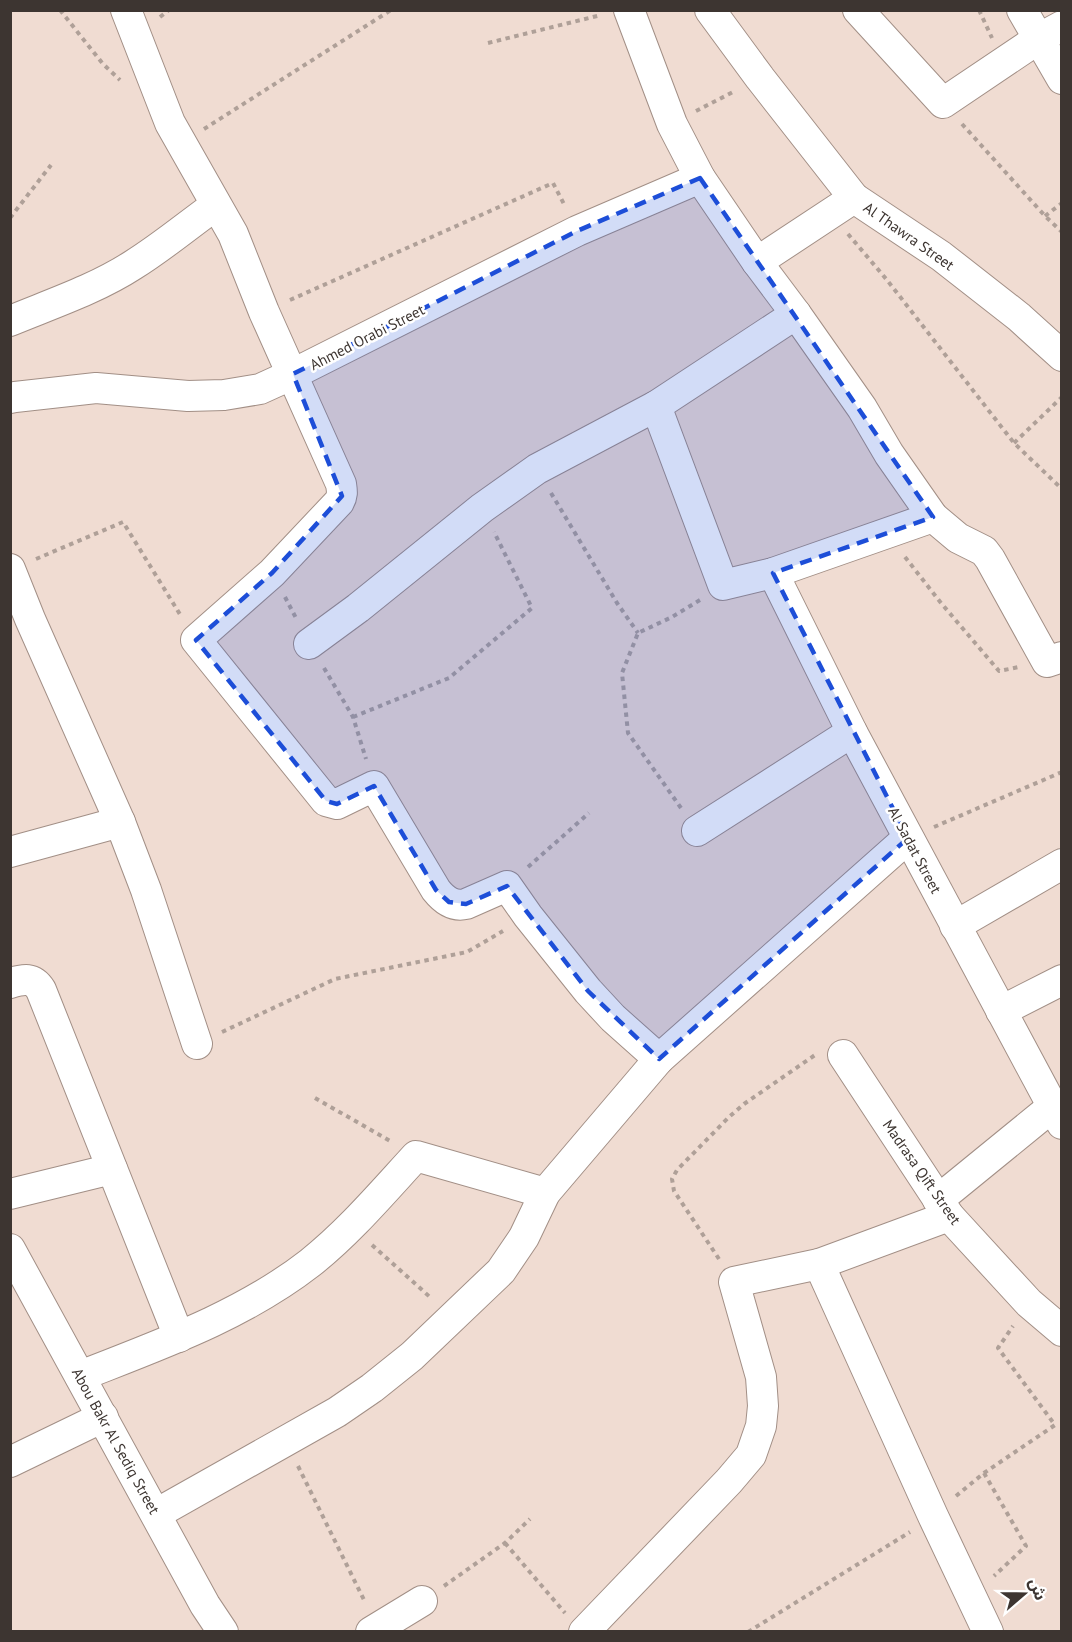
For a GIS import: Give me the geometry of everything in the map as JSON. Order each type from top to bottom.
[{"type":"street","points":[[126,10],[170,123],[233,234],[264,312],[341,484],[342,496],[339,502],[272,573],[196,640],[326,801],[338,804],[374,786],[435,890],[449,902],[459,906],[507,886],[588,991],[613,1018],[659,1059]]},
{"type":"street","points":[[858,10],[943,103],[1050,32]]},
{"type":"street","points":[[1022,10],[1050,32],[1062,79]]},
{"type":"street","name":"Al Thawra Street","points":[[714,11],[842,206],[941,256],[1019,317],[1062,356]]},
{"type":"street","points":[[617,12],[700,177],[757,262],[862,408],[889,454],[933,517],[958,538],[984,551],[1054,660]]},
{"type":"street","name":"Ahmed Orabi Street","points":[[12,394],[96,388],[188,396],[260,389],[577,231],[700,177]]},
{"type":"street","points":[[10,321],[108,279],[132,265],[216,205]]},
{"type":"street","points":[[757,262],[842,206]]},
{"type":"street","points":[[309,644],[358,608],[482,507],[537,469],[656,406],[796,314]]},
{"type":"street","points":[[656,406],[723,585],[773,573],[933,517]]},
{"type":"street","points":[[11,570],[30,619],[120,822],[146,890],[197,1044]]},
{"type":"street","name":"Al Sadat Street","points":[[773,573],[852,732],[955,926],[1001,1011],[1054,1096]]},
{"type":"street","points":[[697,831],[852,732]]},
{"type":"street","points":[[10,852],[120,822]]},
{"type":"street","points":[[156,1514],[337,1412],[372,1388],[411,1356],[501,1271],[524,1237],[545,1193],[659,1059],[908,838]]},
{"type":"street","points":[[955,926],[1062,864]]},
{"type":"street","points":[[10,983],[33,980],[41,990],[179,1337]]},
{"type":"street","points":[[1001,1011],[1062,980]]},
{"type":"street","name":"Madrasa Qift Street","points":[[843,1055],[944,1208],[1029,1303],[1062,1331]]},
{"type":"street","points":[[575,1623],[722,1489],[751,1455],[762,1426],[764,1406],[761,1377],[734,1282],[819,1264],[944,1208],[1054,1096]]},
{"type":"street","points":[[80,1376],[179,1337],[258,1298],[287,1280],[351,1226],[416,1156],[545,1193]]},
{"type":"street","points":[[10,1194],[112,1169]]},
{"type":"street","name":"Abou Bakr Al Sediq Street","points":[[10,1249],[223,1632]]},
{"type":"street","points":[[819,1264],[988,1632]]},
{"type":"street","points":[[10,1462],[103,1417]]},
{"type":"street","points":[[375,1630],[422,1601]]},
{"type":"path","points":[[60,10],[102,64]]},
{"type":"path","points":[[182,143],[391,10]]},
{"type":"path","points":[[488,43],[617,12]]},
{"type":"path","points":[[672,124],[760,78]]},
{"type":"path","points":[[943,103],[1062,232]]},
{"type":"path","points":[[10,218],[51,165]]},
{"type":"path","points":[[264,312],[553,183],[577,231]]},
{"type":"path","points":[[1045,216],[1062,203]]},
{"type":"path","points":[[842,206],[887,280],[1014,443],[1062,489]]},
{"type":"path","points":[[1014,443],[1062,397]]},
{"type":"path","points":[[537,469],[616,603],[638,633]]},
{"type":"path","points":[[353,717],[449,678],[532,608],[482,507]]},
{"type":"path","points":[[11,570],[123,522],[196,640]]},
{"type":"path","points":[[887,534],[941,603],[999,671],[1054,660]]},
{"type":"path","points":[[272,573],[309,644],[353,717],[374,786]]},
{"type":"path","points":[[697,831],[628,733],[622,673],[638,633],[672,617],[723,585]]},
{"type":"path","points":[[908,838],[1062,772]]},
{"type":"path","points":[[507,886],[589,813]]},
{"type":"path","points":[[197,1044],[334,979],[467,952],[528,916]]},
{"type":"path","points":[[734,1282],[674,1191],[672,1179],[677,1170],[744,1104],[822,1050],[836,1048],[843,1055]]},
{"type":"path","points":[[315,1098],[416,1156]]},
{"type":"path","points":[[351,1226],[453,1317]]},
{"type":"path","points":[[748,1632],[933,1516],[984,1473],[1055,1425],[998,1348],[1029,1303]]},
{"type":"path","points":[[286,1442],[375,1630]]},
{"type":"path","points":[[972,1596],[1026,1546],[984,1473]]},
{"type":"path","points":[[422,1601],[505,1543],[530,1519]]},
{"type":"path","points":[[505,1543],[575,1623]]},
{"type":"highlighted area","points":[[700,178],[933,517],[773,573],[908,838],[659,1059],[588,991],[507,886],[466,904],[449,902],[436,890],[374,786],[337,804],[326,801],[196,640],[272,573],[342,496],[293,374],[577,231]]}]
